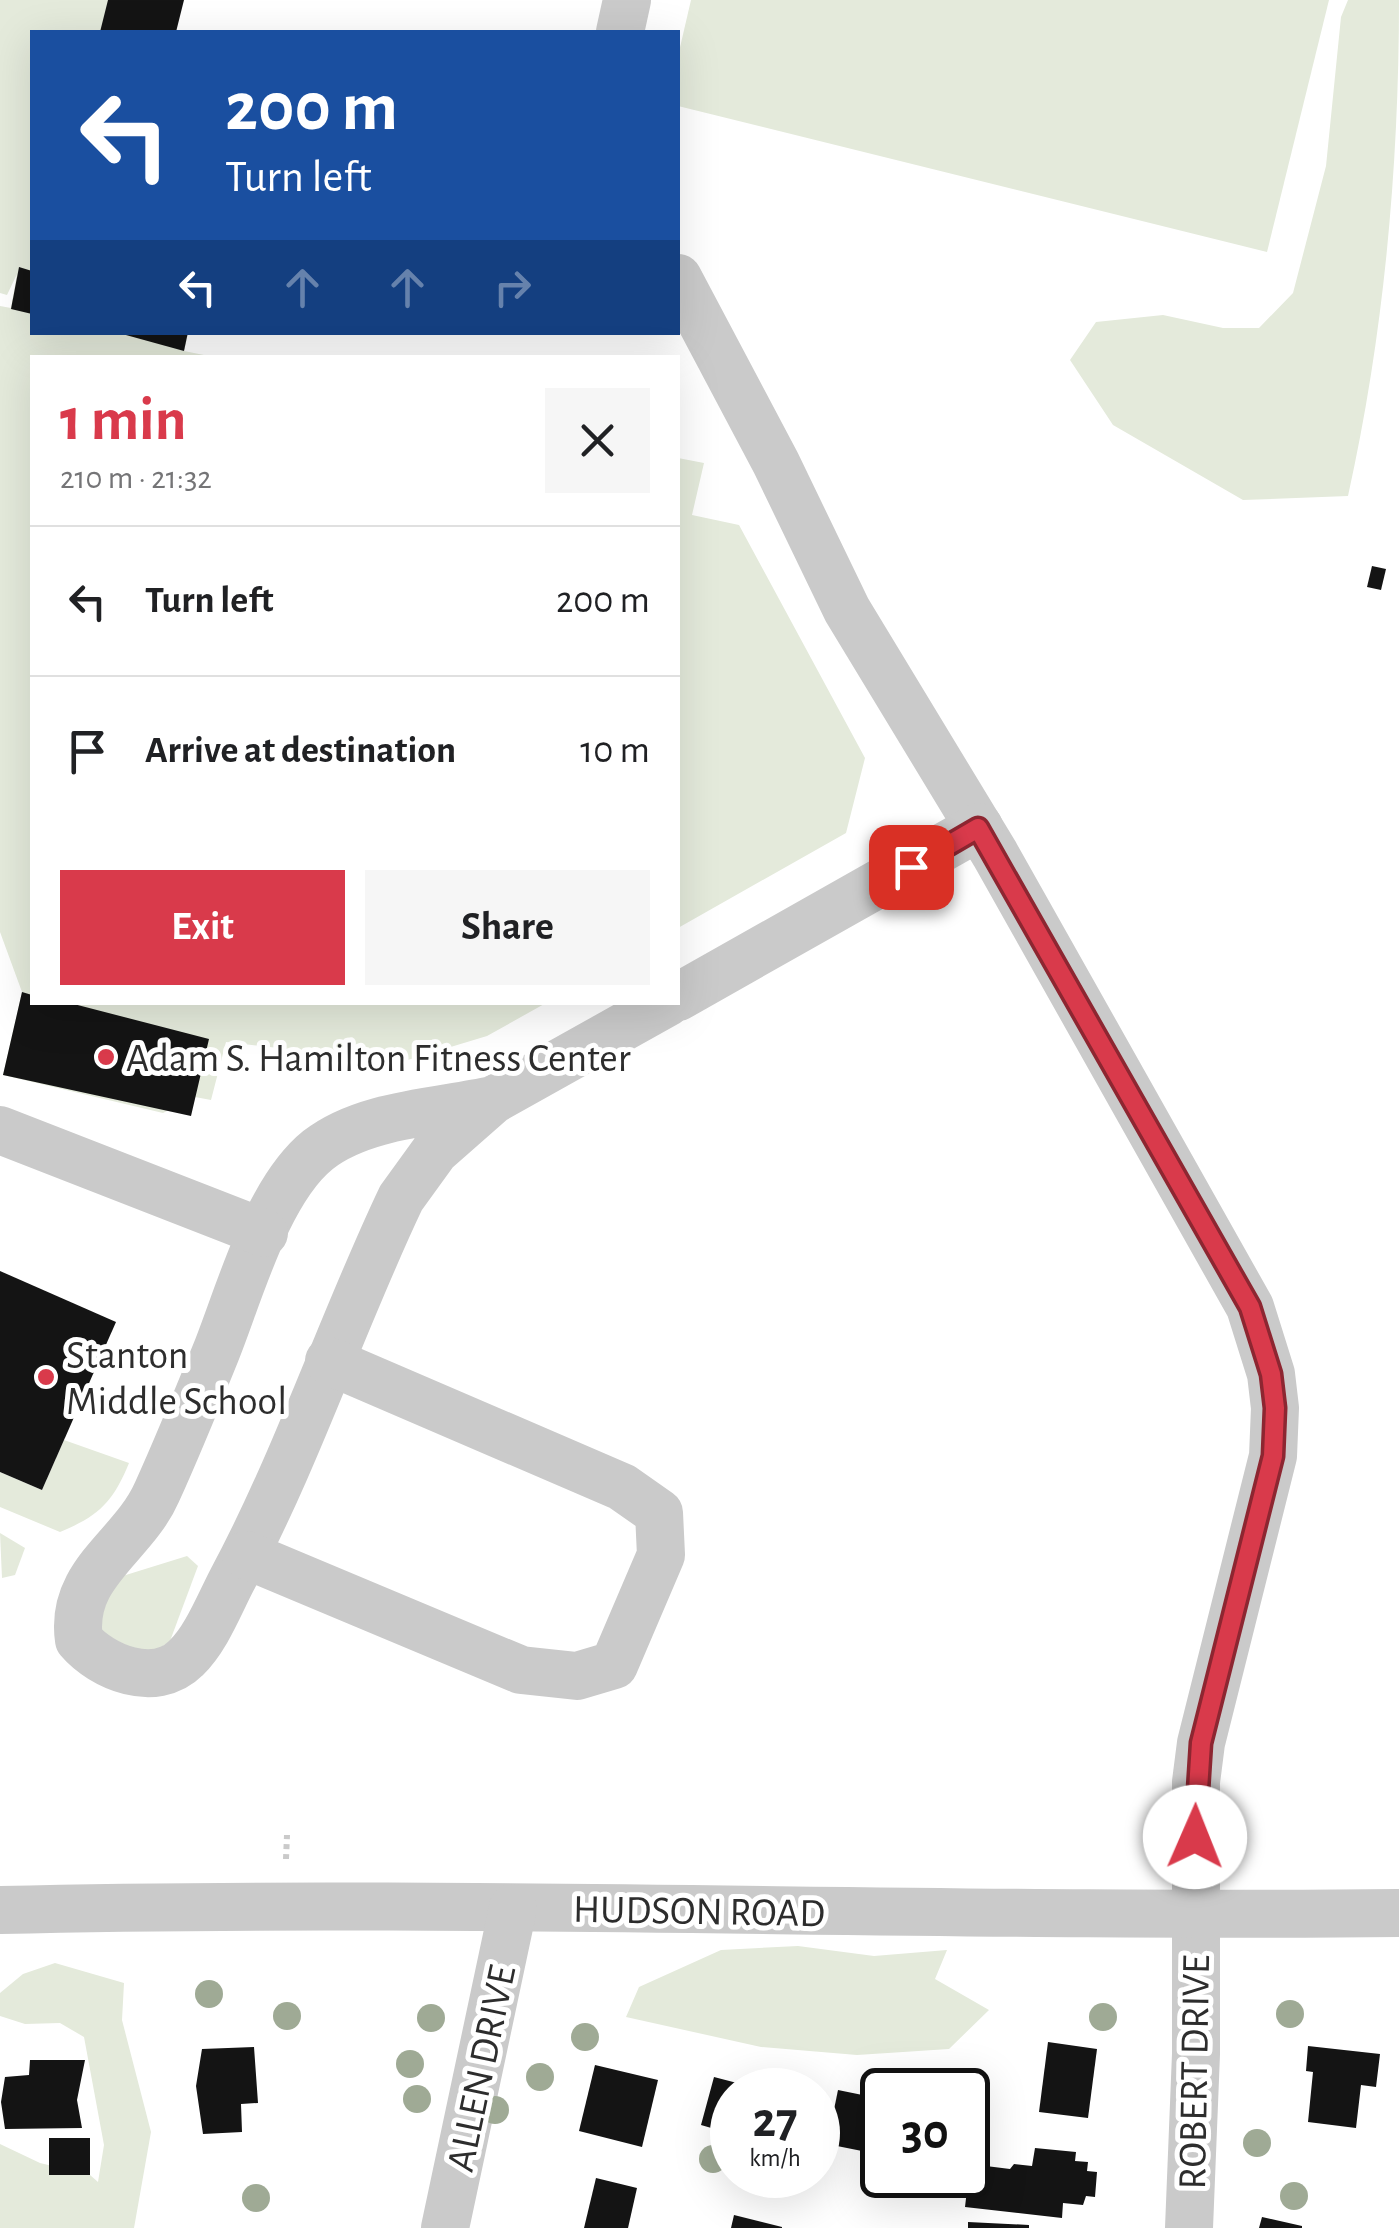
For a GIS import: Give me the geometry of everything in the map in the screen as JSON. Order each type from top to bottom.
[{"type":"street","points":[[620,30],[627,0]]},
{"type":"street","name":"ROBERT DRIVE","points":[[680,283],[694,316],[776,462],[847,610],[978,828],[1216,1243],[1250,1307],[1271,1374],[1275,1408],[1273,1456],[1198,1763],[1189,2228]]},
{"type":"street","points":[[680,996],[978,828]]},
{"type":"street","points":[[493,1100],[381,1122],[320,1149],[296,1173],[264,1234],[142,1524],[89,1578],[80,1598],[78,1640],[93,1656],[134,1671],[161,1671],[185,1660],[246,1555],[401,1198],[435,1151],[493,1100],[663,1005]]},
{"type":"street","points":[[0,1130],[264,1234]]},
{"type":"street","points":[[246,1555],[520,1670],[577,1676],[614,1664],[660,1555],[660,1513],[622,1487],[329,1362]]},
{"type":"street","name":"HUDSON ROAD","points":[[0,1910],[186,1904],[1196,1916],[1399,1913]]},
{"type":"street","name":"ALLEN DRIVE","points":[[445,2228],[513,1908]]},
{"type":"path","points":[[286,1858],[287,1835]]},
{"type":"green space","points":[[0,0],[154,0],[146,30],[30,30],[30,335],[188,335],[184,351],[204,355],[30,355],[30,1005],[542,1005],[487,1036],[401,1062],[226,1042],[211,1100],[195,1097],[163,1113],[3,1075],[22,992],[0,932],[0,306],[11,308],[17,274],[7,295],[0,293]]},
{"type":"green space","points":[[691,0],[1329,0],[1267,252],[680,106],[680,47]]},
{"type":"green space","points":[[1348,0],[1399,0],[1387,250],[1361,435],[1348,496],[1243,500],[1113,425],[1070,360],[1096,322],[1163,315],[1223,328],[1259,328],[1293,293],[1326,166],[1341,17]]},
{"type":"green space","points":[[680,458],[704,463],[692,515],[739,525],[865,758],[846,833],[680,927]]},
{"type":"green space","points":[[64,1440],[129,1463],[103,1506],[60,1532],[0,1507],[0,1472],[42,1490]]},
{"type":"green space","points":[[0,1533],[25,1548],[15,1575],[2,1578]]},
{"type":"green space","points":[[187,1556],[198,1566],[170,1641],[150,1655],[108,1649],[93,1608],[113,1579]]},
{"type":"green space","points":[[798,1946],[874,1956],[947,1950],[935,1979],[989,2010],[949,2049],[857,2055],[761,2047],[626,2017],[639,1987],[721,1950]]},
{"type":"green space","points":[[55,1963],[124,1983],[122,2020],[151,2132],[134,2228],[0,2228],[0,2144],[40,2163],[90,2175],[98,2182],[104,2145],[84,2037],[60,2023],[25,2024],[0,2016],[0,1993],[23,1974]]},
{"type":"building","points":[[108,0],[184,0],[176,30],[100,30]]},
{"type":"building","points":[[19,267],[30,270],[30,314],[11,309]]},
{"type":"building","points":[[126,335],[187,335],[184,351]]},
{"type":"building","points":[[1372,566],[1386,569],[1381,590],[1367,587]]},
{"type":"building","name":"Adam S. Hamilton Fitness Center","points":[[22,992],[30,994],[30,1005],[78,1005],[209,1039],[191,1116],[3,1075]]},
{"type":"building","name":"Stanton Middle School","points":[[0,1271],[116,1322],[42,1490],[0,1472]]},
{"type":"building","points":[[1048,2042],[1097,2049],[1088,2118],[1039,2112]]},
{"type":"building","points":[[1308,2046],[1380,2054],[1376,2087],[1361,2085],[1356,2128],[1308,2122],[1313,2072],[1306,2071]]},
{"type":"building","points":[[254,2047],[258,2103],[241,2104],[242,2132],[203,2134],[196,2086],[202,2049]]},
{"type":"building","points":[[30,2060],[85,2060],[77,2100],[82,2128],[5,2129],[1,2102],[5,2077],[29,2075]]},
{"type":"building","points":[[595,2065],[658,2080],[642,2147],[579,2131]]},
{"type":"building","points":[[840,2090],[860,2094],[860,2151],[840,2147]]},
{"type":"building","points":[[710,2092],[710,2128],[701,2125]]},
{"type":"building","points":[[49,2138],[90,2138],[90,2175],[49,2175]]},
{"type":"building","points":[[1035,2148],[1076,2152],[1075,2161],[1088,2162],[1087,2171],[1097,2172],[1095,2197],[1086,2196],[1083,2205],[1063,2203],[1062,2218],[965,2207],[966,2198],[990,2198],[990,2166],[1032,2166]]},
{"type":"building","points":[[596,2178],[637,2188],[628,2228],[584,2228]]},
{"type":"building","points":[[734,2215],[782,2227],[782,2228],[731,2228]]},
{"type":"building","points":[[1262,2217],[1302,2226],[1302,2228],[1259,2228]]},
{"type":"building","points":[[968,2222],[1029,2225],[1029,2228],[968,2228]]},
{"type":"place","name":"Adam S. Hamilton Fitness Center","points":[[106,1057]]},
{"type":"place","name":"Stanton Middle School","points":[[46,1377]]},
{"type":"route","points":[[911,867],[978,828],[1216,1243],[1264,1343],[1275,1408],[1273,1456],[1201,1743],[1195,1837]]}]
